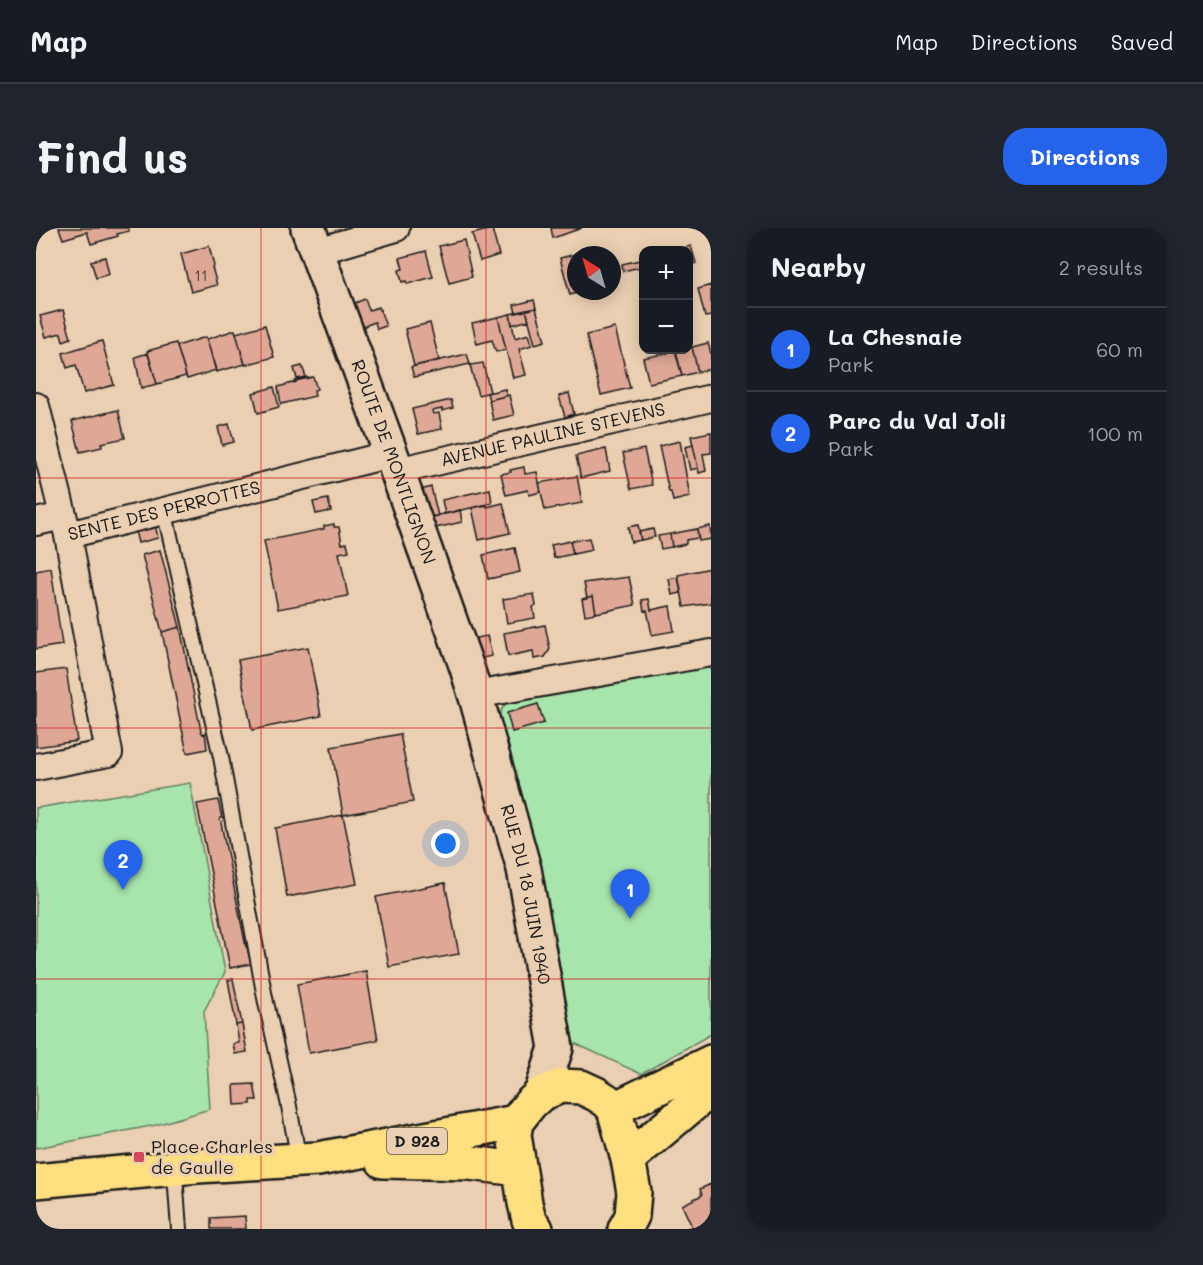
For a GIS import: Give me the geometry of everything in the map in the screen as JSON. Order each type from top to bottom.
[{"type":"main road","name":"ROUTE DE MONTLIGNON","points":[[313,239],[476,697]]},
{"type":"main road","name":"RUE DU 18 JUIN 1940","points":[[476,697],[524,869],[556,1048],[541,1094]]},
{"type":"main road","points":[[556,1048],[581,1088]]},
{"type":"main road","points":[[614,1109],[711,1062]]},
{"type":"main road","points":[[536,1229],[530,1220],[525,1203],[514,1136],[516,1122],[541,1094],[561,1086],[581,1088],[596,1094],[614,1109],[628,1159],[634,1192],[632,1216],[625,1229]]},
{"type":"main road","points":[[628,1159],[711,1089]]},
{"type":"main road","name":"D 928","points":[[308,1160],[516,1122]]},
{"type":"main road","name":"D 928","points":[[36,1181],[173,1168],[308,1160],[470,1163],[519,1169]]},
{"type":"street","points":[[313,239],[396,228]]},
{"type":"street","name":"AVENUE PAULINE STEVENS","points":[[394,462],[711,398]]},
{"type":"street","name":"SENTE DES PERROTTES","points":[[36,406],[65,525],[164,510],[394,462]]},
{"type":"street","points":[[36,522],[65,525],[109,753],[36,767]]},
{"type":"street","points":[[476,697],[492,692],[711,653]]},
{"type":"lane","points":[[164,510],[221,757],[265,998],[288,1101],[308,1160]]},
{"type":"lane","points":[[173,1168],[179,1229]]},
{"type":"green space","points":[[711,666],[711,1034],[641,1074],[572,1042],[562,978],[537,860],[497,717],[506,703]]},
{"type":"green space","points":[[190,783],[225,972],[204,1011],[210,1109],[156,1125],[36,1148],[36,808]]},
{"type":"building","points":[[59,228],[128,228],[129,231],[91,244],[87,232],[63,239]]},
{"type":"building","points":[[551,228],[582,228],[553,238]]},
{"type":"building","points":[[492,229],[499,255],[480,261],[472,234]]},
{"type":"building","points":[[464,240],[472,277],[449,283],[439,246]]},
{"type":"building","points":[[209,246],[217,285],[191,292],[181,254]]},
{"type":"building","points":[[426,251],[433,277],[407,284],[406,281],[402,282],[399,270],[403,269],[400,258]]},
{"type":"building","points":[[567,256],[567,284],[560,258]]},
{"type":"building","points":[[105,257],[109,274],[96,278],[91,261]]},
{"type":"building","points":[[639,260],[639,267],[623,271],[622,264]]},
{"type":"building","points":[[711,285],[711,316],[705,317],[698,289]]},
{"type":"building","points":[[365,299],[369,310],[379,307],[386,326],[377,329],[375,322],[359,328],[350,305]]},
{"type":"building","points":[[534,300],[536,308],[516,313],[514,305]]},
{"type":"building","points":[[536,308],[545,341],[535,344],[526,310]]},
{"type":"building","points":[[63,310],[71,338],[63,341],[61,333],[46,337],[40,316]]},
{"type":"building","points":[[526,310],[529,320],[512,325],[510,314]]},
{"type":"building","points":[[510,314],[515,338],[529,334],[532,345],[519,349],[526,375],[513,378],[498,317]]},
{"type":"building","points":[[498,317],[506,350],[496,352],[492,340],[477,344],[472,323]]},
{"type":"building","points":[[430,323],[439,360],[414,366],[405,329]]},
{"type":"building","points":[[265,325],[274,357],[245,365],[236,333]]},
{"type":"building","points":[[615,328],[630,388],[601,395],[586,335]]},
{"type":"building","points":[[235,330],[245,364],[216,372],[207,339]]},
{"type":"building","points":[[206,337],[216,370],[187,379],[177,346]]},
{"type":"building","points":[[102,341],[114,385],[84,393],[76,365],[67,368],[63,353]]},
{"type":"building","points":[[176,343],[186,376],[157,384],[147,351]]},
{"type":"building","points":[[708,343],[711,369],[698,372],[693,347]]},
{"type":"building","points":[[693,351],[698,372],[682,376],[677,354],[693,354]]},
{"type":"building","points":[[148,353],[157,384],[141,388],[135,357]]},
{"type":"building","points":[[467,354],[470,364],[414,377],[411,367]]},
{"type":"building","points":[[676,354],[682,376],[649,383],[643,358]]},
{"type":"building","points":[[483,363],[490,392],[478,395],[470,365]]},
{"type":"building","points":[[302,366],[306,377],[297,379],[294,368]]},
{"type":"building","points":[[313,377],[317,389],[314,390],[315,396],[281,404],[278,387]]},
{"type":"building","points":[[274,387],[279,407],[258,413],[253,393]]},
{"type":"building","points":[[505,389],[506,396],[489,400],[487,393]]},
{"type":"building","points":[[569,393],[574,414],[565,417],[559,396]]},
{"type":"building","points":[[509,395],[514,415],[493,420],[489,400]]},
{"type":"building","points":[[451,400],[453,408],[432,411],[433,414],[439,413],[442,429],[418,434],[412,409]]},
{"type":"building","points":[[118,410],[125,438],[101,443],[102,447],[80,452],[72,421]]},
{"type":"building","points":[[229,424],[234,442],[222,445],[218,427]]},
{"type":"building","points":[[711,432],[711,453],[703,454],[706,471],[699,473],[691,436]]},
{"type":"building","points":[[680,441],[690,497],[673,501],[659,446]]},
{"type":"building","points":[[693,445],[698,468],[690,470],[685,447]]},
{"type":"building","points":[[606,449],[610,471],[581,478],[576,456]]},
{"type":"building","points":[[644,449],[652,485],[631,489],[623,453]]},
{"type":"building","points":[[524,467],[525,474],[537,472],[541,492],[529,495],[528,490],[506,495],[501,474]]},
{"type":"building","points":[[577,476],[582,503],[545,510],[539,483]]},
{"type":"building","points":[[431,487],[438,516],[427,518],[418,491]]},
{"type":"building","points":[[490,489],[492,503],[445,514],[442,500]]},
{"type":"building","points":[[328,499],[331,511],[316,514],[313,502]]},
{"type":"building","points":[[503,503],[510,533],[479,540],[472,508]]},
{"type":"building","points":[[460,510],[462,522],[431,529],[427,518]]},
{"type":"building","points":[[154,520],[158,538],[138,543],[134,526]]},
{"type":"building","points":[[334,524],[334,527],[339,527],[342,544],[347,543],[349,551],[339,553],[348,596],[278,609],[264,541],[324,529],[324,526]]},
{"type":"building","points":[[638,525],[641,540],[631,542],[628,527]]},
{"type":"building","points":[[710,526],[711,539],[699,541],[697,529]]},
{"type":"building","points":[[653,529],[655,537],[641,540],[639,532]]},
{"type":"building","points":[[697,529],[698,538],[686,540],[686,544],[672,547],[670,534]]},
{"type":"building","points":[[670,534],[672,547],[661,549],[658,536]]},
{"type":"building","points":[[589,538],[592,550],[573,554],[570,541]]},
{"type":"building","points":[[570,541],[573,554],[554,558],[551,545]]},
{"type":"building","points":[[515,548],[520,572],[488,579],[483,555]]},
{"type":"building","points":[[160,550],[180,627],[162,632],[142,555]]},
{"type":"building","points":[[51,568],[62,645],[36,649],[36,571]]},
{"type":"building","points":[[711,568],[711,603],[684,607],[678,575]]},
{"type":"building","points":[[629,577],[635,605],[596,613],[593,596],[587,598],[584,583]]},
{"type":"building","points":[[678,577],[681,593],[672,595],[669,579]]},
{"type":"building","points":[[534,594],[535,618],[507,623],[503,599]]},
{"type":"building","points":[[593,596],[596,613],[585,615],[582,599]]},
{"type":"building","points":[[649,599],[651,610],[670,606],[674,631],[652,635],[647,610],[644,611],[642,600]]},
{"type":"building","points":[[545,625],[550,649],[545,657],[534,659],[533,651],[508,656],[504,633]]},
{"type":"building","points":[[180,627],[201,731],[205,733],[207,749],[187,753],[162,632]]},
{"type":"building","points":[[487,636],[492,656],[478,659],[471,639]]},
{"type":"building","points":[[308,647],[321,716],[252,730],[238,660]]},
{"type":"building","points":[[66,669],[77,741],[36,747],[36,673]]},
{"type":"building","points":[[538,704],[544,723],[512,732],[507,713]]},
{"type":"building","points":[[400,734],[413,802],[343,815],[331,747]]},
{"type":"building","points":[[218,800],[251,964],[230,968],[197,804]]},
{"type":"building","points":[[343,815],[357,884],[287,897],[275,828]]},
{"type":"building","points":[[445,883],[459,954],[389,967],[376,897]]},
{"type":"building","points":[[366,971],[378,1040],[309,1053],[297,984]]},
{"type":"building","points":[[233,979],[242,1024],[236,1025],[228,980]]},
{"type":"building","points":[[242,1024],[247,1052],[235,1054],[233,1044],[239,1043],[236,1025]]},
{"type":"building","points":[[254,1084],[257,1100],[251,1100],[251,1104],[235,1105],[234,1085]]},
{"type":"building","points":[[711,1184],[711,1223],[693,1229],[682,1205],[702,1195],[700,1189]]},
{"type":"building","points":[[245,1216],[246,1229],[211,1229],[211,1218]]},
{"type":"place","name":"Parc du Val Joli","points":[[123,890]]},
{"type":"place","name":"La Chesnaie","points":[[630,919]]},
{"type":"place","name":"Place Charles de Gaulle","points":[[139,1157]]}]
